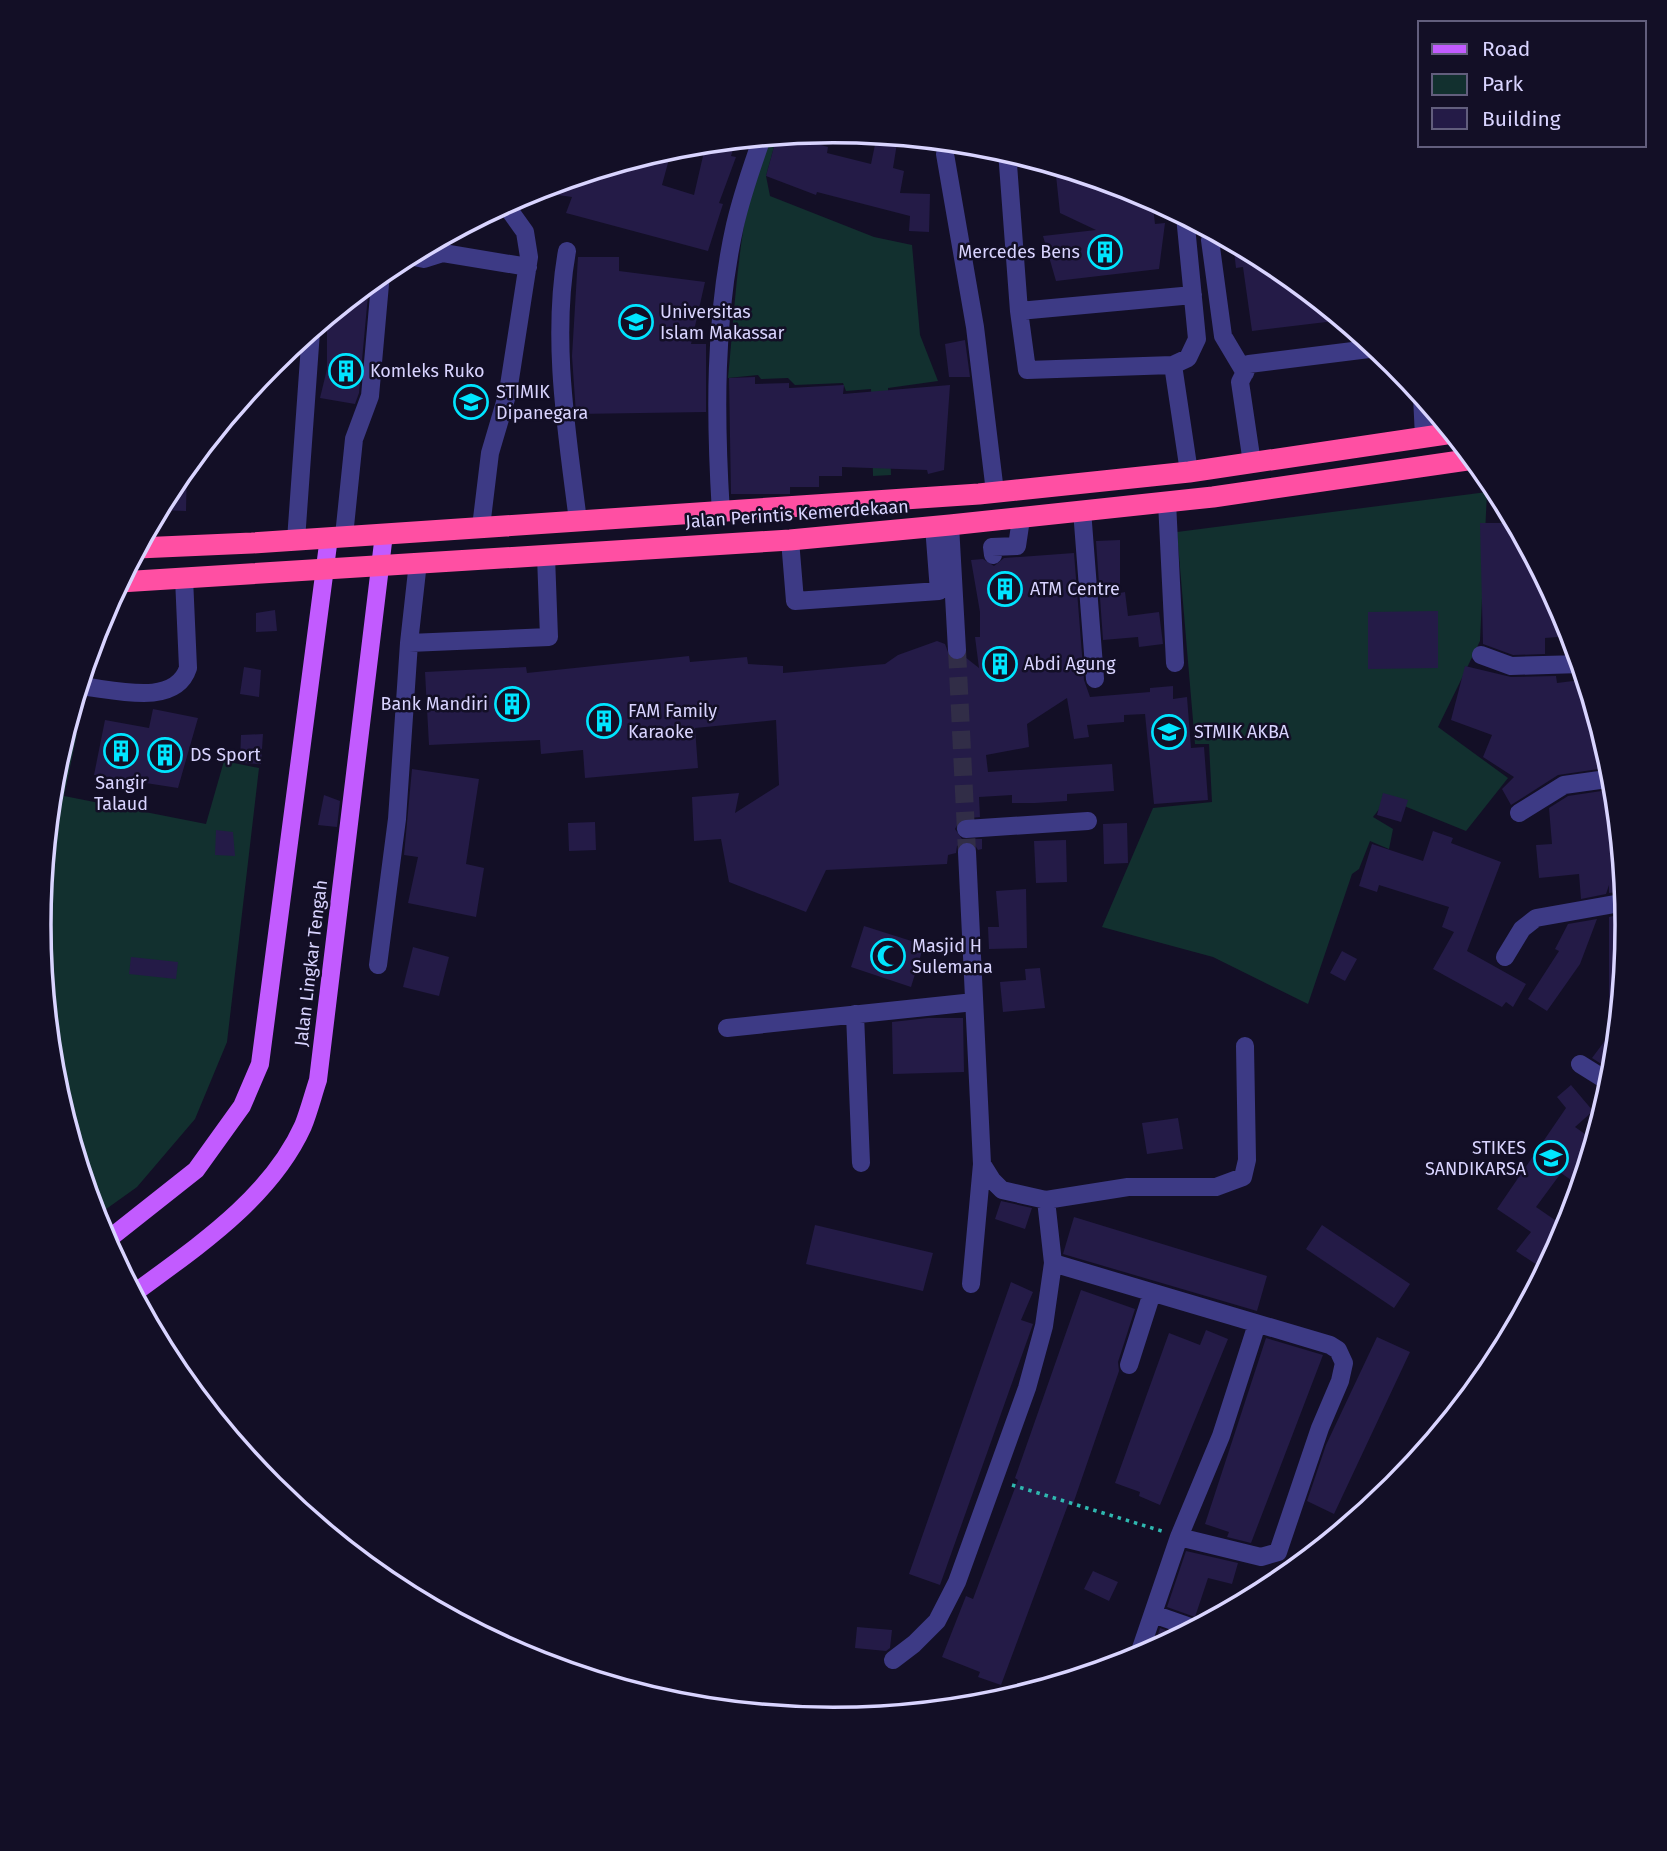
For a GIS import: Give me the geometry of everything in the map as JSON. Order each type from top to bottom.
[{"type":"highway","name":"Jalan Perintis Kemerdekaan","points":[[149,547],[721,513],[995,492],[1189,472],[1442,434]]},
{"type":"highway","name":"Jalan Perintis Kemerdekaan","points":[[130,582],[790,540],[1021,519],[1167,502],[1462,461]]},
{"type":"main road","name":"Jalan Lingkar Tengah","points":[[140,1289],[211,1235],[247,1202],[277,1168],[303,1126],[318,1080],[384,534]]},
{"type":"main road","points":[[115,1235],[196,1170],[242,1105],[260,1064],[324,570],[337,537]]},
{"type":"street","points":[[721,513],[716,420],[727,268],[735,224],[758,146]]},
{"type":"street","points":[[945,154],[975,327],[995,492]]},
{"type":"street","points":[[1008,163],[1019,311],[1027,370],[1173,365],[1188,358],[1197,339],[1186,226]]},
{"type":"street","points":[[481,527],[490,453],[508,392],[528,267],[529,244],[525,232],[511,212]]},
{"type":"street","points":[[1210,240],[1223,336],[1245,373]]},
{"type":"street","points":[[567,251],[561,282],[563,406],[578,521]]},
{"type":"street","points":[[425,259],[443,253],[528,267]]},
{"type":"street","points":[[337,537],[354,439],[370,396],[380,289]]},
{"type":"street","points":[[1019,311],[1193,295]]},
{"type":"street","points":[[296,540],[310,344]]},
{"type":"street","points":[[1252,463],[1240,382],[1249,364],[1363,350]]},
{"type":"street","points":[[1173,365],[1189,472]]},
{"type":"street","points":[[1423,410],[1424,437]]},
{"type":"street","points":[[1167,502],[1175,663]]},
{"type":"street","points":[[1082,510],[1095,679]]},
{"type":"street","points":[[993,555],[992,547],[1017,546],[1021,519]]},
{"type":"street","points":[[790,540],[795,601],[939,591],[942,526]]},
{"type":"street","points":[[942,526],[957,650]]},
{"type":"street","points":[[409,643],[549,637],[547,556]]},
{"type":"street","points":[[378,965],[397,819],[409,643],[418,562]]},
{"type":"street","points":[[88,687],[160,693],[176,688],[184,680],[188,668],[184,579]]},
{"type":"street","points":[[1481,655],[1495,662],[1521,666],[1571,664]]},
{"type":"street","points":[[1519,813],[1564,785],[1602,780]]},
{"type":"street","points":[[966,830],[1088,821]]},
{"type":"street","points":[[967,852],[982,1164],[971,1284]]},
{"type":"street","points":[[1505,957],[1522,929],[1536,918],[1616,904]]},
{"type":"street","points":[[727,1028],[974,1002]]},
{"type":"street","points":[[855,1014],[861,1163]]},
{"type":"street","points":[[982,1164],[1002,1190],[1046,1200],[1128,1187],[1216,1187],[1243,1177],[1247,1160],[1245,1046]]},
{"type":"street","points":[[1580,1064],[1601,1077]]},
{"type":"street","points":[[893,1660],[937,1621],[957,1582],[1027,1388],[1044,1326],[1053,1263],[1046,1200]]},
{"type":"street","points":[[1053,1263],[1330,1345],[1338,1350],[1343,1363],[1282,1546],[1274,1555],[1261,1557],[1179,1537]]},
{"type":"street","points":[[1129,1365],[1152,1293]]},
{"type":"street","points":[[1142,1645],[1179,1537],[1221,1436],[1257,1324]]},
{"type":"street","points":[[1153,1614],[1185,1625]]},
{"type":"path","points":[[993,1479],[1179,1537]]},
{"type":"green space","points":[[775,145],[766,176],[770,196],[874,237],[912,245],[920,335],[938,381],[888,388],[891,475],[873,476],[871,389],[846,391],[843,383],[795,385],[788,378],[761,379],[758,375],[728,378],[744,225],[764,146]]},
{"type":"green space","points":[[1485,492],[1487,496],[1480,641],[1438,727],[1508,778],[1466,831],[1387,799],[1373,817],[1393,829],[1389,849],[1370,841],[1359,869],[1352,874],[1308,1004],[1213,957],[1102,927],[1153,808],[1212,802],[1209,744],[1195,744],[1177,532]]},
{"type":"green space","points":[[75,734],[77,734],[64,796],[206,824],[224,761],[259,768],[227,1042],[195,1119],[137,1187],[104,1210],[77,1128],[57,1028],[52,977],[52,874],[57,823]]},
{"type":"building","points":[[815,143],[828,147],[827,153],[871,164],[875,144],[897,145],[893,168],[904,171],[900,193],[930,194],[929,232],[909,231],[910,216],[817,192],[816,195],[766,176],[775,145]]},
{"type":"building","points":[[733,149],[731,156],[736,157],[719,203],[723,204],[708,251],[566,213],[572,197],[557,193],[631,169],[669,161],[662,185],[694,195],[703,154]]},
{"type":"building","name":"Mercedes Bens","points":[[1056,175],[1154,211],[1155,224],[1165,223],[1159,269],[1056,281],[1043,236],[1096,230],[1060,213]]},
{"type":"building","points":[[1234,254],[1331,321],[1252,331],[1243,267],[1236,268]]},
{"type":"building","points":[[578,257],[619,257],[619,271],[705,282],[691,344],[706,344],[706,412],[576,414],[572,356]]},
{"type":"building","name":"Komleks Ruko","points":[[368,297],[359,393],[355,404],[320,398],[327,369],[327,329]]},
{"type":"building","points":[[965,340],[970,377],[949,377],[945,344]]},
{"type":"building","points":[[755,377],[755,384],[789,383],[789,388],[844,385],[843,394],[950,385],[944,470],[928,474],[927,470],[842,467],[842,476],[819,476],[819,487],[790,487],[790,494],[731,494],[729,378]]},
{"type":"building","points":[[187,486],[186,511],[171,510]]},
{"type":"building","points":[[1480,523],[1504,523],[1536,579],[1561,637],[1545,638],[1545,654],[1513,655],[1483,644]]},
{"type":"building","points":[[1120,540],[1120,593],[1125,592],[1128,616],[1159,612],[1163,644],[1139,647],[1138,637],[1103,640],[1096,541]]},
{"type":"building","points":[[1074,553],[1084,680],[1090,697],[1150,692],[1150,688],[1173,686],[1173,699],[1187,697],[1191,748],[1204,747],[1208,800],[1154,804],[1145,714],[1124,715],[1124,722],[1087,725],[1089,737],[1074,739],[1067,698],[1027,724],[1029,747],[986,755],[988,772],[1112,764],[1114,791],[1067,794],[1067,801],[1035,803],[1012,803],[1012,795],[979,797],[980,817],[960,819],[955,829],[962,839],[982,839],[982,849],[978,850],[973,842],[966,841],[957,846],[956,853],[948,855],[947,864],[826,870],[806,912],[729,882],[721,839],[694,841],[692,797],[739,793],[735,813],[779,785],[776,720],[695,728],[698,768],[585,778],[583,750],[541,754],[540,740],[429,745],[425,672],[526,667],[527,673],[689,656],[690,662],[747,657],[748,664],[783,666],[783,673],[885,664],[898,655],[937,641],[945,644],[951,660],[958,661],[965,657],[979,668],[975,637],[980,637],[980,612],[971,560],[983,559],[994,566],[1004,558]]},
{"type":"building","points":[[275,610],[277,631],[256,632],[256,613]]},
{"type":"building","points":[[1438,611],[1438,668],[1368,669],[1368,612]]},
{"type":"building","points":[[1465,666],[1511,677],[1556,676],[1557,683],[1577,681],[1600,769],[1558,775],[1511,805],[1502,789],[1514,777],[1483,757],[1492,735],[1451,720]]},
{"type":"building","points":[[244,667],[261,670],[259,697],[240,694]]},
{"type":"building","points":[[153,709],[198,718],[178,788],[94,775],[105,720],[149,728]]},
{"type":"building","points":[[263,734],[261,764],[240,763],[241,735]]},
{"type":"building","points":[[412,769],[479,779],[466,864],[484,868],[476,917],[408,903],[418,857],[404,855]]},
{"type":"building","points":[[1604,791],[1610,823],[1615,892],[1609,893],[1609,885],[1606,894],[1581,899],[1579,874],[1539,878],[1536,845],[1552,844],[1549,808],[1568,796]]},
{"type":"building","points":[[1383,793],[1408,800],[1401,822],[1377,815]]},
{"type":"building","points":[[324,795],[340,801],[337,827],[318,825]]},
{"type":"building","points":[[595,822],[596,850],[569,851],[568,823]]},
{"type":"building","points":[[1127,823],[1128,863],[1104,864],[1103,824]]},
{"type":"building","points":[[216,830],[233,832],[235,856],[215,855]]},
{"type":"building","points":[[1433,831],[1453,838],[1451,843],[1501,862],[1467,951],[1526,984],[1513,1007],[1506,1002],[1502,1007],[1433,969],[1454,932],[1442,927],[1449,907],[1379,885],[1377,892],[1359,886],[1372,844],[1423,861]]},
{"type":"building","points":[[1066,840],[1067,882],[1036,883],[1034,841]]},
{"type":"building","points":[[1026,889],[1027,948],[989,949],[988,927],[999,927],[996,891]]},
{"type":"building","points":[[1616,915],[1611,1016],[1609,1016],[1609,917]]},
{"type":"building","points":[[1597,919],[1580,964],[1547,1011],[1528,999],[1559,951],[1555,949],[1568,924]]},
{"type":"building","name":"Masjid H Sulemana","points":[[864,926],[924,945],[911,987],[851,967]]},
{"type":"building","points":[[413,947],[449,957],[439,996],[403,987]]},
{"type":"building","points":[[1342,951],[1357,959],[1345,981],[1330,973]]},
{"type":"building","points":[[131,957],[178,962],[176,979],[129,974]]},
{"type":"building","points":[[1040,968],[1045,1008],[1003,1012],[1000,982],[1026,980],[1025,969]]},
{"type":"building","points":[[963,1018],[964,1072],[893,1074],[892,1022]]},
{"type":"building","points":[[1609,1036],[1603,1065],[1592,1058]]},
{"type":"building","points":[[1571,1085],[1593,1111],[1575,1127],[1588,1136],[1573,1182],[1561,1173],[1536,1207],[1558,1222],[1539,1266],[1516,1251],[1531,1232],[1497,1209],[1566,1108],[1557,1097]]},
{"type":"building","points":[[1178,1118],[1183,1149],[1147,1154],[1142,1123]]},
{"type":"building","points":[[1001,1201],[1032,1208],[1025,1229],[995,1219]]},
{"type":"building","points":[[1074,1217],[1267,1276],[1257,1311],[1063,1254]]},
{"type":"building","points":[[815,1225],[933,1253],[923,1291],[806,1264]]},
{"type":"building","points":[[1322,1225],[1410,1284],[1394,1308],[1306,1249]]},
{"type":"building","points":[[1011,1282],[1033,1292],[1021,1320],[1033,1324],[940,1585],[909,1574]]},
{"type":"building","points":[[1081,1290],[1135,1309],[1118,1362],[1119,1371],[1073,1504],[1069,1502],[1001,1685],[978,1677],[980,1672],[942,1657],[966,1596],[973,1599],[1018,1480],[1015,1478]]},
{"type":"building","points":[[1206,1330],[1228,1339],[1160,1505],[1139,1496],[1140,1492],[1115,1483],[1169,1333],[1200,1345]]},
{"type":"building","points":[[1377,1337],[1410,1352],[1334,1514],[1307,1501],[1326,1445]]},
{"type":"building","points":[[1266,1338],[1323,1355],[1251,1543],[1227,1537],[1229,1532],[1205,1524]]},
{"type":"building","points":[[1186,1551],[1238,1563],[1232,1584],[1208,1578],[1195,1617],[1167,1607]]},
{"type":"building","points":[[1093,1571],[1118,1582],[1109,1601],[1084,1589]]},
{"type":"building","points":[[857,1627],[892,1630],[890,1648],[886,1651],[855,1648]]},
{"type":"building","points":[[1160,1628],[1171,1632],[1157,1638]]},
{"type":"tunnel","points":[[957,650],[967,852]]},
{"type":"place","name":"Mercedes Bens","points":[[1105,252]]},
{"type":"place","name":"Universitas Islam Makassar","points":[[636,322]]},
{"type":"place","name":"Komleks Ruko","points":[[346,371]]},
{"type":"place","name":"STIMIK Dipanegara","points":[[471,402]]},
{"type":"place","name":"ATM Centre","points":[[1005,589]]},
{"type":"place","name":"Abdi Agung","points":[[1000,664]]},
{"type":"place","name":"Bank Mandiri","points":[[512,704]]},
{"type":"place","name":"FAM Family Karaoke","points":[[604,721]]},
{"type":"place","name":"STMIK AKBA","points":[[1169,732]]},
{"type":"place","name":"Sangir Talaud","points":[[121,751]]},
{"type":"place","name":"DS Sport","points":[[165,755]]},
{"type":"place","name":"Masjid H Sulemana","points":[[888,956]]},
{"type":"place","name":"STIKES SANDIKARSA","points":[[1551,1158]]}]
